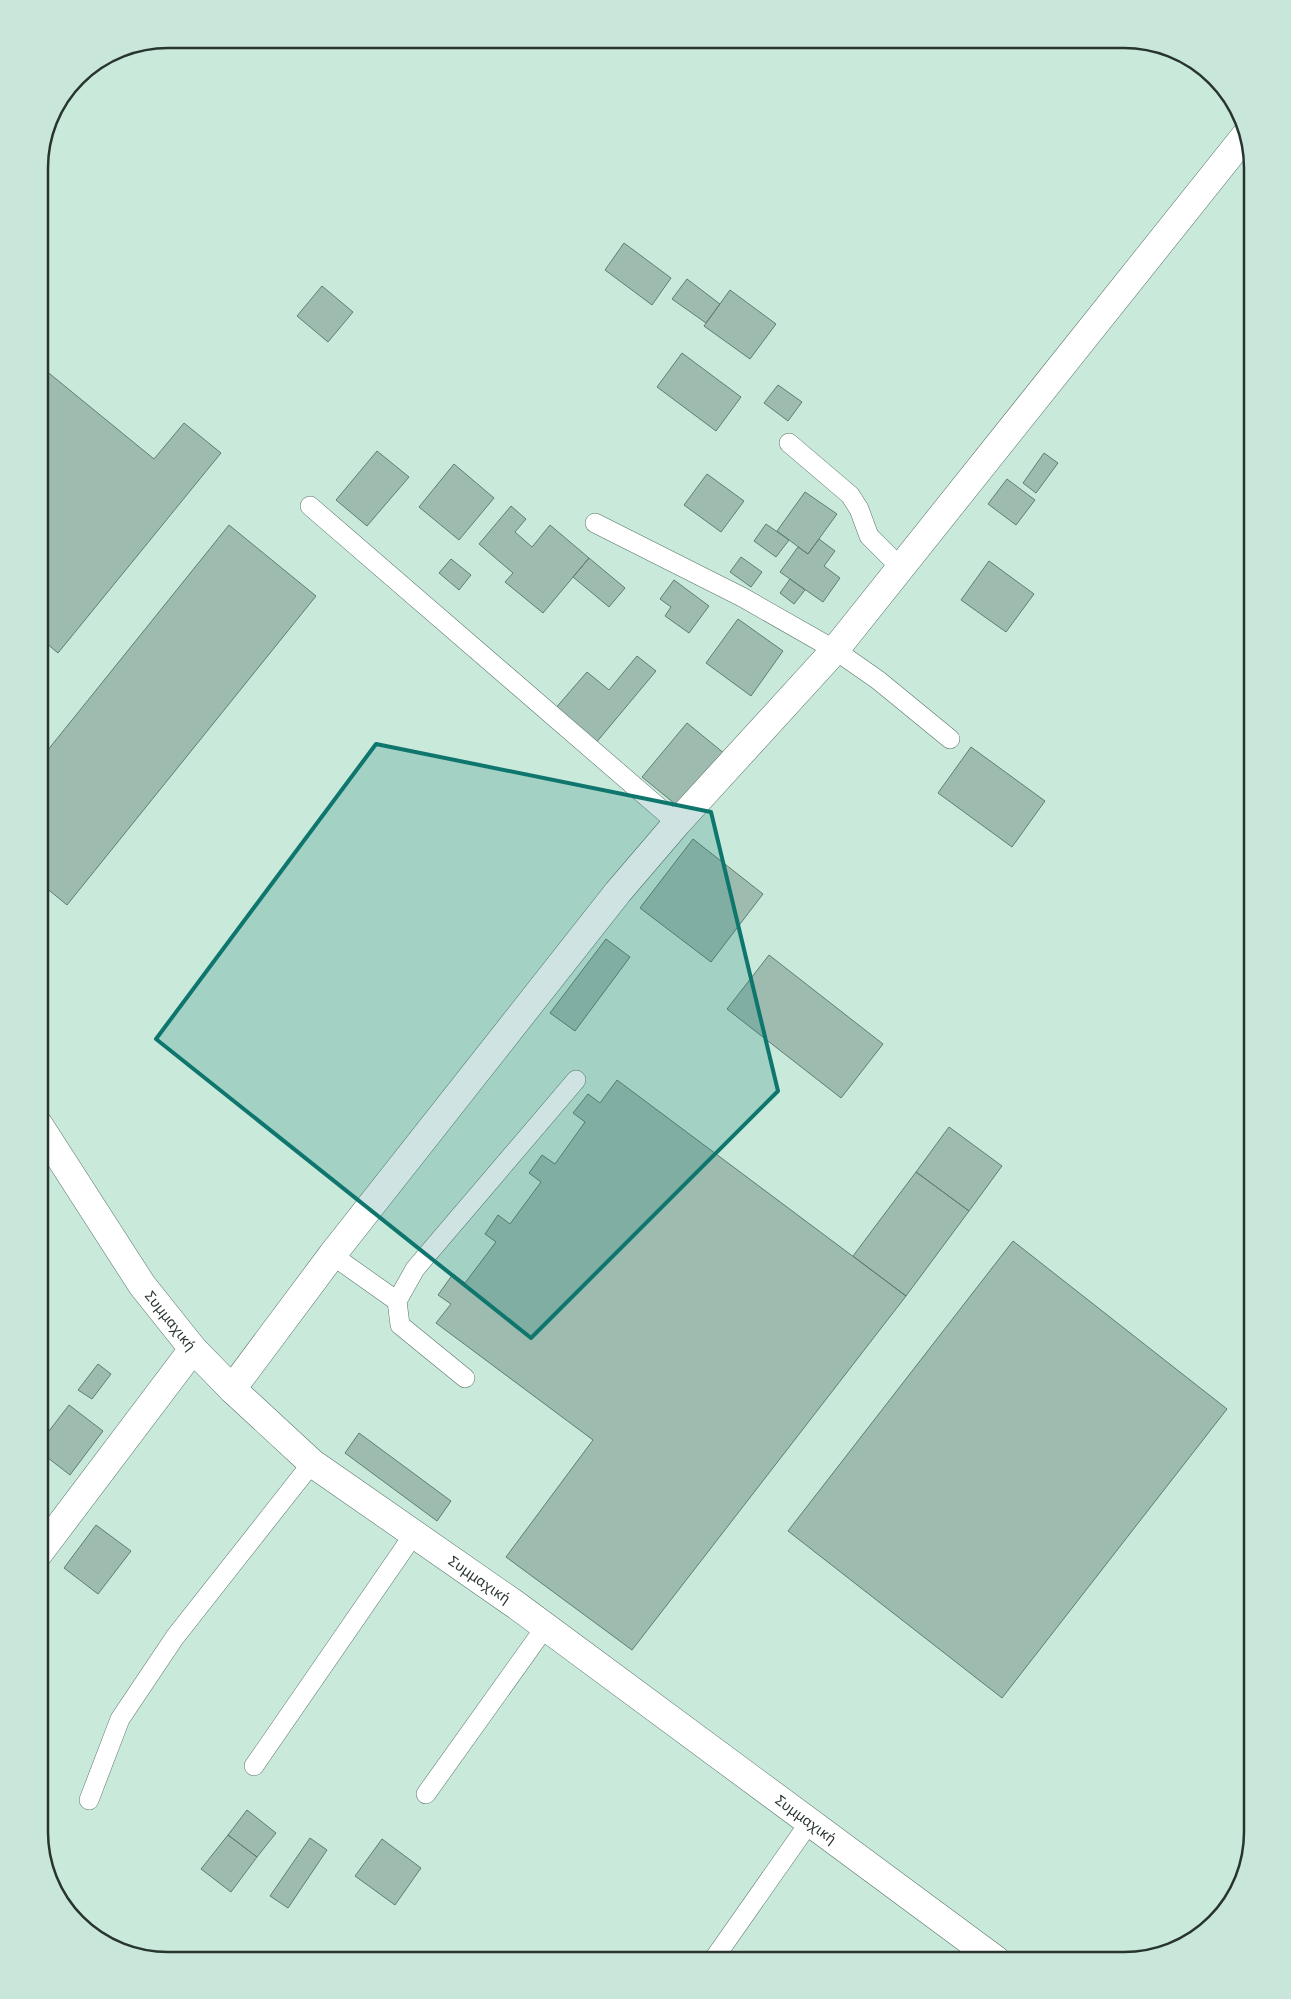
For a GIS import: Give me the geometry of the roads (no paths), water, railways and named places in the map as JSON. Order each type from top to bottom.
[{"type":"street","points":[[232,1389],[332,1255],[612,900],[676,823],[835,650],[1240,142]]},
{"type":"street","name":"Συμμαχική","points":[[48,1139],[142,1285],[194,1349],[232,1389],[312,1463],[546,1626],[985,1952]]},
{"type":"street","points":[[48,1541],[194,1349]]},
{"type":"lane","points":[[789,443],[850,495],[859,509],[869,536],[901,568]]},
{"type":"lane","points":[[310,506],[676,823]]},
{"type":"lane","points":[[596,523],[742,597],[835,650],[878,680],[950,739]]},
{"type":"lane","points":[[465,1378],[400,1325],[397,1301],[415,1269],[576,1080]]},
{"type":"lane","points":[[332,1255],[397,1301]]},
{"type":"lane","points":[[89,1800],[120,1719],[175,1637],[312,1463]]},
{"type":"lane","points":[[254,1766],[414,1534]]},
{"type":"lane","points":[[426,1794],[546,1626]]},
{"type":"lane","points":[[719,1952],[809,1823]]}]
